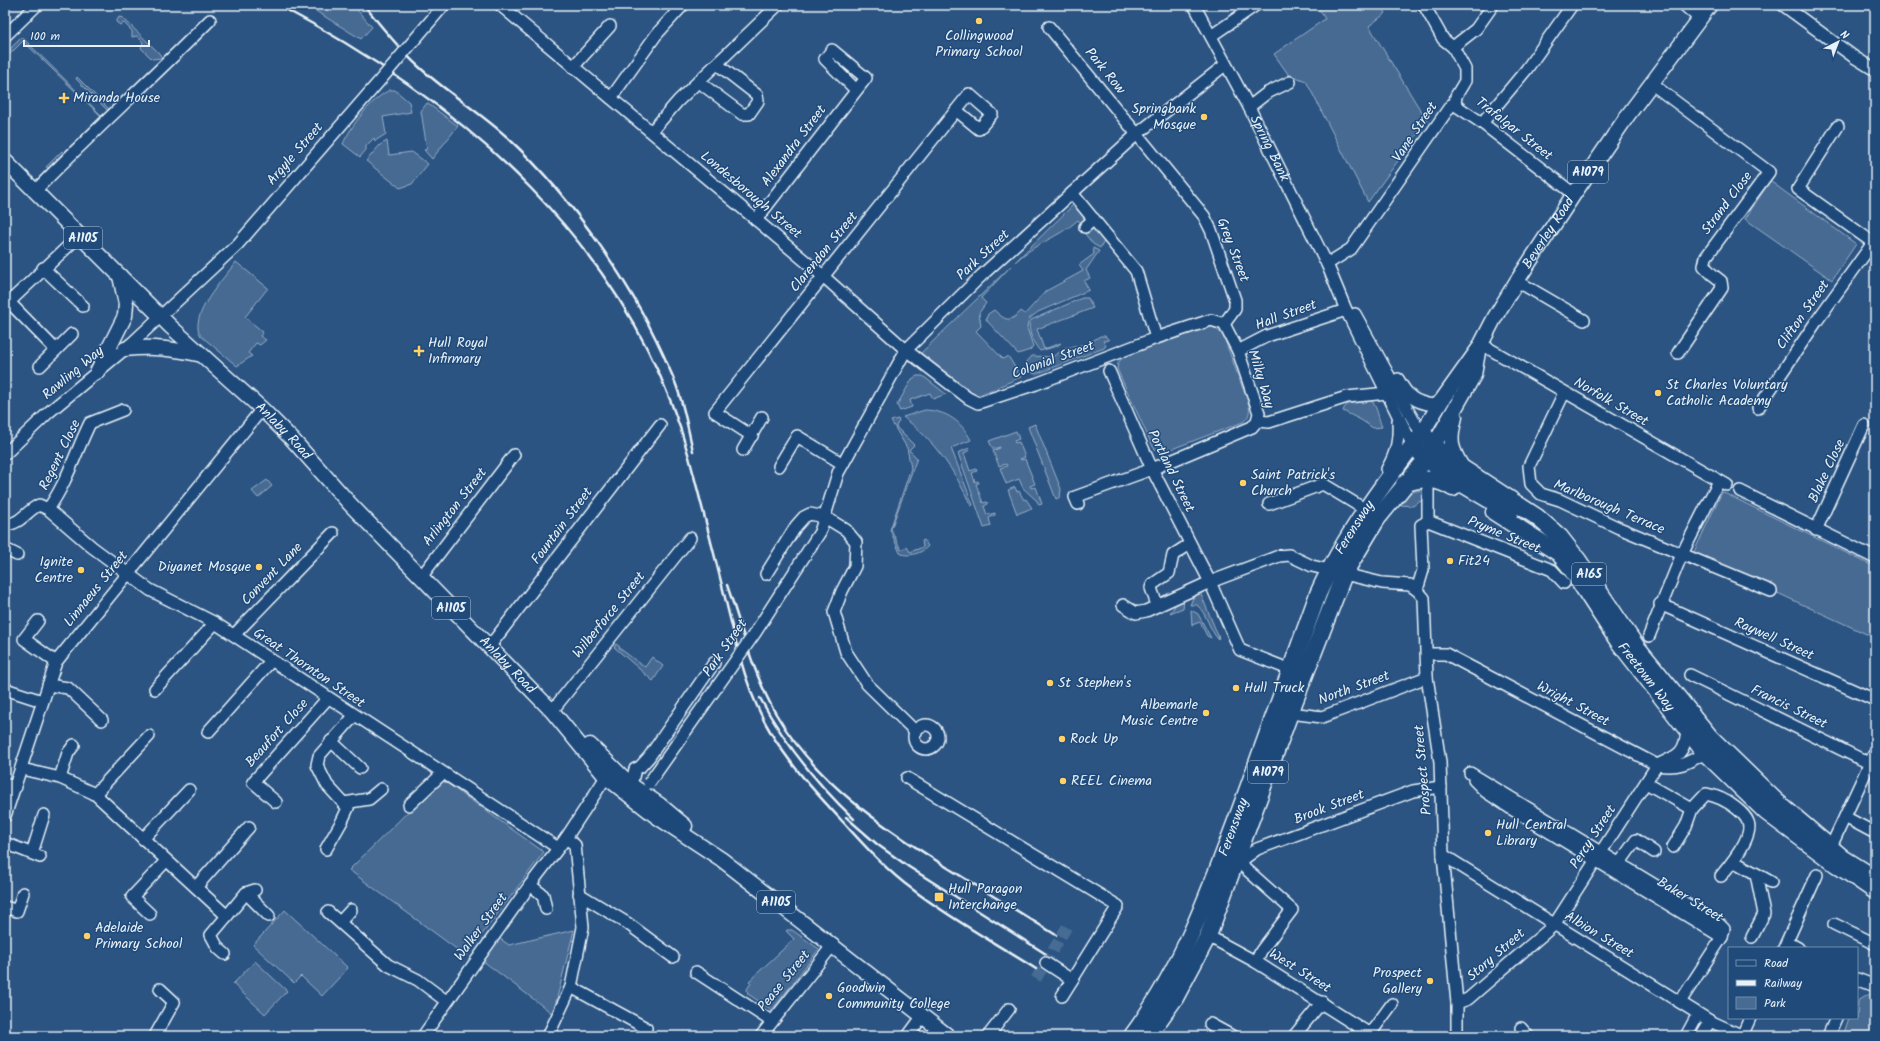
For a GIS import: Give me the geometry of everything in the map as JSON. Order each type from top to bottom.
[{"type":"highway","name":"Ferensway","points":[[1132,1036],[1154,1005],[1190,937],[1219,868],[1318,594],[1329,570],[1369,507],[1422,433]]},
{"type":"highway","name":"Spring Bank","points":[[1422,433],[1431,451]]},
{"type":"highway","name":"Spring Bank","points":[[1413,446],[1431,451]]},
{"type":"highway","name":"Ferensway","points":[[1148,1036],[1175,998],[1208,936],[1237,864],[1290,713],[1344,574],[1377,518],[1431,451]]},
{"type":"highway","name":"Freetown Way","points":[[1431,451],[1463,468],[1537,517],[1560,537],[1582,565],[1636,646],[1710,737],[1828,852],[1875,891]]},
{"type":"highway","name":"Freetown Way","points":[[1431,451],[1442,472],[1498,504],[1529,525],[1550,542],[1570,567],[1618,640],[1705,753],[1766,812],[1828,852],[1843,858],[1875,878]]},
{"type":"highway","points":[[1404,484],[1415,480],[1428,479],[1440,481],[1482,504],[1521,528],[1546,547],[1560,554]]},
{"type":"main road","name":"Beverley Road","points":[[1422,433],[1444,397],[1480,346],[1495,317],[1517,281],[1574,194],[1628,115],[1710,5]]},
{"type":"main road","name":"Anlaby Road","points":[[5,161],[36,190],[161,317],[262,410],[420,577],[552,711],[606,777],[640,790]]},
{"type":"main road","points":[[97,372],[126,316],[126,304],[120,276]]},
{"type":"main road","name":"Beverley Road","points":[[1431,451],[1474,374],[1480,346]]},
{"type":"main road","points":[[125,349],[162,347],[202,355]]},
{"type":"main road","points":[[1461,398],[1451,434],[1452,451],[1463,468]]},
{"type":"main road","name":"Anlaby Road","points":[[552,711],[563,718],[640,790],[660,819],[721,859],[948,1036]]},
{"type":"street","points":[[5,36],[37,5]]},
{"type":"street","name":"Argyle Street","points":[[161,317],[238,244],[444,5]]},
{"type":"street","points":[[611,98],[656,35],[683,5]]},
{"type":"street","points":[[652,131],[678,101],[778,5]]},
{"type":"street","name":"Spring Bank","points":[[1194,5],[1249,107],[1327,264],[1413,446]]},
{"type":"street","points":[[1211,36],[1256,5]]},
{"type":"street","name":"Vane Street","points":[[1327,264],[1351,249],[1451,106],[1455,105],[1456,96],[1465,81],[1465,69],[1453,47],[1443,39],[1424,5]]},
{"type":"street","points":[[1453,47],[1476,29],[1492,5]]},
{"type":"street","points":[[1482,123],[1526,70],[1572,5]]},
{"type":"street","points":[[1684,5],[1700,19]]},
{"type":"street","points":[[1784,5],[1854,57],[1875,70]]},
{"type":"street","name":"Londesborough Street","points":[[503,6],[573,67],[652,131],[823,276],[906,350]]},
{"type":"street","points":[[36,190],[70,155],[160,71],[210,20]]},
{"type":"street","points":[[573,67],[610,26]]},
{"type":"street","name":"Park Row","points":[[1049,27],[1137,134]]},
{"type":"street","points":[[699,82],[742,114],[749,114],[758,101],[757,94],[717,64]]},
{"type":"street","name":"Park Street","points":[[640,790],[754,633],[820,532],[826,517],[838,473],[906,350],[982,275],[1137,134],[1225,64]]},
{"type":"street","points":[[1249,107],[1267,93],[1290,82]]},
{"type":"street","name":"Strand Close","points":[[1652,84],[1769,172],[1706,257],[1704,266],[1721,281],[1722,288],[1678,353]]},
{"type":"street","name":"Alexandra Street","points":[[756,220],[813,148],[856,90]]},
{"type":"street","name":"Trafalgar Street","points":[[1455,105],[1482,123],[1574,194]]},
{"type":"street","name":"Clarendon Street","points":[[752,436],[715,412],[956,110]]},
{"type":"street","points":[[1838,126],[1798,189],[1874,243]]},
{"type":"street","name":"Grey Street","points":[[1137,134],[1204,216],[1211,230],[1236,300],[1235,309],[1224,324]]},
{"type":"street","points":[[1072,193],[1136,270],[1156,338]]},
{"type":"street","points":[[1085,227],[1094,219]]},
{"type":"street","points":[[56,350],[7,304],[43,268],[80,235]]},
{"type":"street","name":"Clifton Street","points":[[1758,408],[1816,322],[1874,243]]},
{"type":"street","points":[[43,268],[83,306]]},
{"type":"street","points":[[1517,281],[1584,320]]},
{"type":"street","points":[[1348,308],[1367,323],[1403,388],[1418,403],[1433,405],[1444,397]]},
{"type":"street","name":"Spring Bank","points":[[1348,308],[1360,321],[1416,425],[1422,433]]},
{"type":"street","name":"Hall Street","points":[[1238,351],[1267,336],[1348,308]]},
{"type":"street","name":"Rawling Way","points":[[5,454],[48,412],[125,349],[161,317]]},
{"type":"street","name":"Colonial Street","points":[[906,350],[968,398],[978,404],[1036,384],[1156,338],[1211,320],[1224,324]]},
{"type":"street","name":"Milky Way","points":[[1224,324],[1238,351],[1259,413],[1257,422]]},
{"type":"street","points":[[40,366],[72,334]]},
{"type":"street","name":"Norfolk Street","points":[[1480,346],[1723,483],[1682,554]]},
{"type":"street","name":"Portland Street","points":[[1109,371],[1152,469],[1210,582],[1240,650],[1291,670]]},
{"type":"street","points":[[1078,504],[1075,497],[1152,469],[1252,427],[1257,422],[1269,422],[1347,397],[1387,393]]},
{"type":"street","name":"Marlborough Terrace","points":[[1564,393],[1529,466],[1531,484],[1541,494],[1560,500],[1619,528],[1771,591]]},
{"type":"street","name":"Regent Close","points":[[48,509],[58,495],[79,444],[90,423],[123,410]]},
{"type":"street","name":"Linnaeus Street","points":[[5,816],[10,786],[22,769],[42,701],[56,662],[262,410]]},
{"type":"street","points":[[1269,504],[1323,484],[1369,507],[1377,484],[1394,457],[1398,446],[1399,435],[1397,414]]},
{"type":"street","points":[[743,450],[762,417]]},
{"type":"street","name":"Fountain Street","points":[[489,647],[660,425]]},
{"type":"street","name":"Blake Close","points":[[1816,530],[1864,425]]},
{"type":"street","points":[[778,466],[797,436],[843,464]]},
{"type":"street","name":"Arlington Street","points":[[420,577],[514,455]]},
{"type":"street","points":[[1344,574],[1382,583],[1410,585],[1417,590],[1423,570],[1421,525],[1428,521],[1428,479]]},
{"type":"street","points":[[1740,491],[1875,558]]},
{"type":"street","points":[[5,525],[14,525],[22,519],[30,509],[39,505],[48,509]]},
{"type":"street","name":"Great Thornton Street","points":[[48,509],[92,547],[150,590],[215,623],[234,635],[354,716],[558,848]]},
{"type":"street","points":[[766,574],[796,526],[804,517],[810,514],[826,517],[846,530],[856,542],[855,566],[842,591],[834,612],[846,652],[867,684],[916,732]]},
{"type":"street","name":"Pryme Street","points":[[1428,521],[1552,570],[1564,583]]},
{"type":"street","name":"Convent Lane","points":[[234,635],[333,533]]},
{"type":"street","name":"Wilberforce Street","points":[[552,711],[690,538]]},
{"type":"street","points":[[1157,605],[1151,588],[1153,584],[1169,573],[1173,555],[1190,544]]},
{"type":"street","points":[[5,549],[16,555]]},
{"type":"street","points":[[1649,636],[1660,604],[1682,554]]},
{"type":"street","points":[[1123,604],[1136,613],[1146,611],[1210,582],[1279,556],[1289,555],[1312,566],[1329,570]]},
{"type":"street","name":"Prospect Street","points":[[1417,590],[1424,598],[1428,677],[1440,762],[1443,855],[1456,1003],[1457,1036]]},
{"type":"street","name":"Raywell Street","points":[[1660,604],[1875,700]]},
{"type":"street","points":[[38,621],[24,640],[56,662]]},
{"type":"street","points":[[155,689],[215,623]]},
{"type":"street","name":"Wright Street","points":[[1427,654],[1446,654],[1656,765],[1673,767],[1689,762],[1705,753]]},
{"type":"street","points":[[208,732],[272,661]]},
{"type":"street","name":"Park Street","points":[[640,790],[635,769],[640,768],[649,757],[714,663]]},
{"type":"street","name":"Francis Street","points":[[1690,675],[1872,765]]},
{"type":"street","name":"North Street","points":[[1290,713],[1322,717],[1428,677]]},
{"type":"street","points":[[48,685],[68,688],[102,720]]},
{"type":"street","points":[[5,689],[42,701]]},
{"type":"street","name":"Beaufort Close","points":[[276,802],[253,782],[328,698]]},
{"type":"street","points":[[326,849],[348,808],[327,784],[317,765],[319,756],[354,716]]},
{"type":"street","points":[[1656,765],[1675,757],[1684,749],[1687,729]]},
{"type":"street","points":[[95,794],[149,736]]},
{"type":"street","points":[[331,741],[360,768]]},
{"type":"street","points":[[60,778],[68,753],[74,745]]},
{"type":"street","points":[[1828,852],[1872,765],[1875,752]]},
{"type":"street","name":"Percy Street","points":[[1554,925],[1646,783],[1656,765]]},
{"type":"street","points":[[22,769],[60,778],[95,794],[227,916]]},
{"type":"street","points":[[409,805],[443,773]]},
{"type":"street","name":"Baker Street","points":[[1598,857],[1486,792],[1475,782],[1470,773],[1598,857],[1722,937],[1724,929],[1719,924],[1619,864],[1598,857]]},
{"type":"street","name":"Walker Street","points":[[423,1036],[446,1001],[566,838],[606,777]]},
{"type":"street","points":[[907,778],[1118,906],[1062,996]]},
{"type":"street","points":[[1646,783],[1692,809]]},
{"type":"street","name":"Brook Street","points":[[1237,864],[1257,849],[1413,791],[1441,787]]},
{"type":"street","points":[[344,803],[369,799],[381,789]]},
{"type":"street","points":[[143,839],[190,790]]},
{"type":"street","points":[[1673,847],[1686,826],[1692,809],[1706,794],[1717,795],[1745,815],[1749,824],[1749,832],[1733,861],[1721,876]]},
{"type":"street","points":[[5,843],[36,855],[44,815]]},
{"type":"street","points":[[1845,817],[1875,833]]},
{"type":"street","points":[[196,887],[249,826]]},
{"type":"street","points":[[548,1036],[571,987],[583,924],[575,845],[566,838]]},
{"type":"street","points":[[1619,864],[1636,840],[1654,852]]},
{"type":"street","name":"Albion Street","points":[[1443,855],[1698,1014],[1742,1036]]},
{"type":"street","points":[[150,914],[132,897],[166,861]]},
{"type":"street","points":[[1733,861],[1771,882]]},
{"type":"street","points":[[1237,864],[1245,868],[1292,910],[1261,951],[1256,962]]},
{"type":"street","points":[[1752,937],[1764,914],[1756,874]]},
{"type":"street","points":[[1785,945],[1817,875]]},
{"type":"street","points":[[530,885],[543,895],[546,909]]},
{"type":"street","points":[[225,954],[218,948],[211,935],[250,891],[269,916]]},
{"type":"street","points":[[5,907],[17,911],[23,892]]},
{"type":"street","points":[[579,894],[627,923],[674,957]]},
{"type":"street","points":[[340,922],[351,910]]},
{"type":"street","points":[[328,912],[388,965],[418,980],[446,1001]]},
{"type":"street","points":[[1834,924],[1875,944]]},
{"type":"street","name":"Story Street","points":[[1456,1003],[1468,999],[1554,925]]},
{"type":"street","name":"West Street","points":[[1208,936],[1256,962],[1322,1002],[1372,1035]]},
{"type":"street","points":[[1680,1002],[1722,937]]},
{"type":"street","name":"Pease Street","points":[[761,1036],[832,946]]},
{"type":"street","points":[[1046,963],[1072,980]]},
{"type":"street","points":[[696,972],[772,1022]]},
{"type":"street","points":[[1858,979],[1875,986]]},
{"type":"street","points":[[571,987],[646,1028]]},
{"type":"street","points":[[155,1036],[174,1002],[160,989]]},
{"type":"street","points":[[1294,1036],[1322,1002]]},
{"type":"street","points":[[1372,1035],[1392,1004]]},
{"type":"street","points":[[988,1036],[1009,1009]]},
{"type":"street","points":[[1686,1036],[1698,1014]]},
{"type":"street","points":[[908,1036],[922,1017]]},
{"type":"street","points":[[1742,1036],[1750,1019]]},
{"type":"street","points":[[1828,1036],[1836,1019]]},
{"type":"street","points":[[1702,1036],[1710,1021]]},
{"type":"street","points":[[1210,1024],[1232,1036]]},
{"type":"green space","points":[[306,5],[353,5],[372,27],[361,39]]},
{"type":"green space","points":[[1317,5],[1381,5],[1386,13],[1369,26],[1427,121],[1368,202],[1306,81],[1288,74],[1274,54],[1325,19]]},
{"type":"green space","points":[[119,17],[123,18],[159,53],[162,58],[152,59],[141,48],[143,42],[137,36],[132,37],[132,31],[124,23],[120,25],[116,22]]},
{"type":"green space","points":[[22,37],[102,116],[103,118],[81,138],[101,116],[23,41],[5,59],[5,54]]},
{"type":"green space","points":[[77,77],[110,110],[107,110],[76,79]]},
{"type":"green space","points":[[390,90],[395,90],[409,102],[411,112],[383,117],[386,134],[375,141],[374,138],[366,146],[366,150],[360,157],[343,144],[346,137],[356,121],[376,99]]},
{"type":"green space","points":[[427,103],[458,126],[432,159],[424,150],[427,149],[421,111]]},
{"type":"green space","points":[[387,141],[389,155],[412,152],[428,164],[412,184],[400,188],[366,161],[380,145]]},
{"type":"green space","points":[[62,151],[65,155],[51,170],[46,167]]},
{"type":"green space","points":[[1770,181],[1856,244],[1832,280],[1745,219]]},
{"type":"green space","points":[[1076,202],[1088,217],[1082,224],[1078,220],[1063,231],[1030,250],[1015,262]]},
{"type":"green space","points":[[1095,227],[1106,239],[1100,248],[1093,244],[1085,234]]},
{"type":"green space","points":[[1093,248],[1099,251],[1086,270],[1090,278],[1084,281],[1089,290],[1038,312],[1029,319],[1027,328],[1033,346],[1030,350],[1018,354],[988,322],[986,319],[988,314],[994,310],[1005,318],[1011,319],[1021,311],[1025,314],[1046,291],[1083,271],[1079,265],[1094,254]]},
{"type":"green space","points":[[236,262],[268,288],[245,317],[263,332],[260,336],[266,340],[260,345],[256,343],[248,353],[252,356],[237,366],[201,336],[198,328],[199,319],[203,308],[216,287]]},
{"type":"green space","points":[[1011,266],[981,298],[986,303],[979,313],[981,326],[976,331],[1003,359],[1008,356],[1021,377],[977,396],[921,353]]},
{"type":"green space","points":[[1082,298],[1088,298],[1093,308],[1037,329],[1044,349],[1061,343],[1057,346],[1040,351],[1035,345],[1031,336],[1029,327],[1031,320]]},
{"type":"green space","points":[[1210,326],[1215,328],[1223,335],[1249,405],[1249,415],[1243,422],[1164,452],[1157,451],[1153,447],[1117,369],[1118,363],[1123,357]]},
{"type":"green space","points":[[1100,336],[1105,336],[1109,340],[1103,341],[1106,346],[1104,348],[1036,374],[1030,372],[1026,363],[1032,356],[1052,357],[1068,347],[1088,344]]},
{"type":"green space","points":[[917,376],[923,376],[946,394],[933,399],[930,393],[910,400],[912,407],[900,411],[897,405],[912,379]]},
{"type":"green space","points":[[1372,401],[1376,407],[1382,427],[1373,428],[1343,411],[1344,407],[1351,403]]},
{"type":"green space","points":[[925,410],[940,412],[952,418],[963,427],[971,440],[951,448],[973,505],[971,506],[965,493],[943,457],[924,435],[903,417]]},
{"type":"green space","points":[[898,419],[899,421],[896,426],[914,445],[909,450],[917,458],[891,529],[901,550],[907,547],[910,552],[923,547],[922,541],[924,540],[928,546],[926,549],[911,555],[900,553],[890,530],[911,468],[907,448],[891,421]]},
{"type":"green space","points":[[1035,424],[1061,489],[1060,497],[1056,499],[1028,427]]},
{"type":"green space","points":[[1016,431],[1019,439],[1014,441],[1015,443],[1019,442],[1025,457],[1020,459],[1025,459],[1035,484],[1030,486],[1031,488],[1036,487],[1042,504],[1039,505],[1037,501],[1023,488],[1019,479],[1006,484],[1000,468],[1007,466],[1006,464],[999,466],[993,451],[1000,447],[993,449],[989,441]]},
{"type":"green space","points":[[969,448],[970,450],[964,453],[970,471],[976,469],[977,471],[972,473],[975,482],[978,481],[979,483],[976,484],[983,503],[987,502],[988,504],[984,506],[987,515],[995,513],[995,515],[989,518],[991,526],[984,528],[958,453]]},
{"type":"green space","points":[[267,480],[272,486],[258,498],[252,491]]},
{"type":"green space","points":[[1015,487],[1017,492],[1019,491],[1024,500],[1026,499],[1032,508],[1017,514],[1008,490]]},
{"type":"green space","points":[[1423,490],[1423,501],[1418,502],[1413,506],[1400,505],[1403,497],[1408,493]]},
{"type":"green space","points":[[1722,492],[1875,567],[1875,638],[1693,554]]},
{"type":"green space","points":[[1200,592],[1219,638],[1218,639],[1212,631],[1206,617],[1197,605],[1190,605],[1193,598]]},
{"type":"green space","points":[[1184,599],[1183,608],[1170,613],[1179,600]]},
{"type":"green space","points":[[1191,610],[1198,614],[1211,638],[1207,636],[1200,622],[1192,625]]},
{"type":"green space","points":[[616,644],[620,647],[619,648],[645,667],[652,657],[663,666],[653,681],[614,647]]},
{"type":"green space","points":[[441,779],[544,852],[466,956],[349,870]]},
{"type":"green space","points":[[285,910],[348,968],[322,996],[301,976],[294,983],[253,945]]},
{"type":"green space","points":[[574,930],[553,1014],[483,961],[499,938],[509,945]]},
{"type":"green space","points":[[792,930],[819,949],[772,1010],[748,994],[747,989],[751,983],[749,981],[794,939],[786,931]]},
{"type":"green space","points":[[255,961],[287,991],[265,1014],[233,984]]},
{"type":"green space","points":[[1873,992],[1875,993],[1875,1036],[1843,1036],[1849,1019],[1858,1019],[1858,1001]]},
{"type":"tunnel","points":[[1036,979],[1068,925]]},
{"type":"railway","points":[[278,5],[346,44],[412,87],[474,136],[532,189],[583,248],[627,312],[663,382],[689,457],[744,671],[749,687],[771,733],[787,757],[814,790],[893,874],[942,910],[1036,969]]},
{"type":"railway","points":[[364,5],[383,29],[418,66],[508,138],[556,188],[579,216],[621,277],[656,339],[678,390],[693,451]]},
{"type":"railway","points":[[727,585],[748,651],[768,699],[792,739],[811,761],[853,802],[899,836],[1056,935]]},
{"type":"railway","points":[[760,698],[780,731],[802,762],[814,777],[854,819]]},
{"type":"railway","points":[[846,817],[878,845],[909,867],[1046,954]]},
{"type":"place","name":"Collingwood Primary School","points":[[979,21]]},
{"type":"place","name":"Miranda House","points":[[64,98]]},
{"type":"place","name":"Springbank Mosque","points":[[1204,117]]},
{"type":"place","name":"Hull Royal Infirmary","points":[[419,351]]},
{"type":"place","name":"St Charles Voluntary Catholic Academy","points":[[1658,393]]},
{"type":"place","name":"Saint Patrick's Church","points":[[1243,483]]},
{"type":"place","name":"Fit24","points":[[1450,561]]},
{"type":"place","name":"Diyanet Mosque","points":[[259,567]]},
{"type":"place","name":"Ignite Centre","points":[[81,570]]},
{"type":"place","name":"St Stephen's","points":[[1050,683]]},
{"type":"place","name":"Hull Truck","points":[[1236,688]]},
{"type":"place","name":"Albemarle Music Centre","points":[[1206,713]]},
{"type":"place","name":"Rock Up","points":[[1062,739]]},
{"type":"place","name":"REEL Cinema","points":[[1063,781]]},
{"type":"place","name":"Hull Central Library","points":[[1488,833]]},
{"type":"place","name":"Hull Paragon Interchange","points":[[939,897]]},
{"type":"place","name":"Adelaide Primary School","points":[[87,936]]},
{"type":"place","name":"Prospect Gallery","points":[[1430,981]]},
{"type":"place","name":"Goodwin Community College","points":[[829,996]]}]
